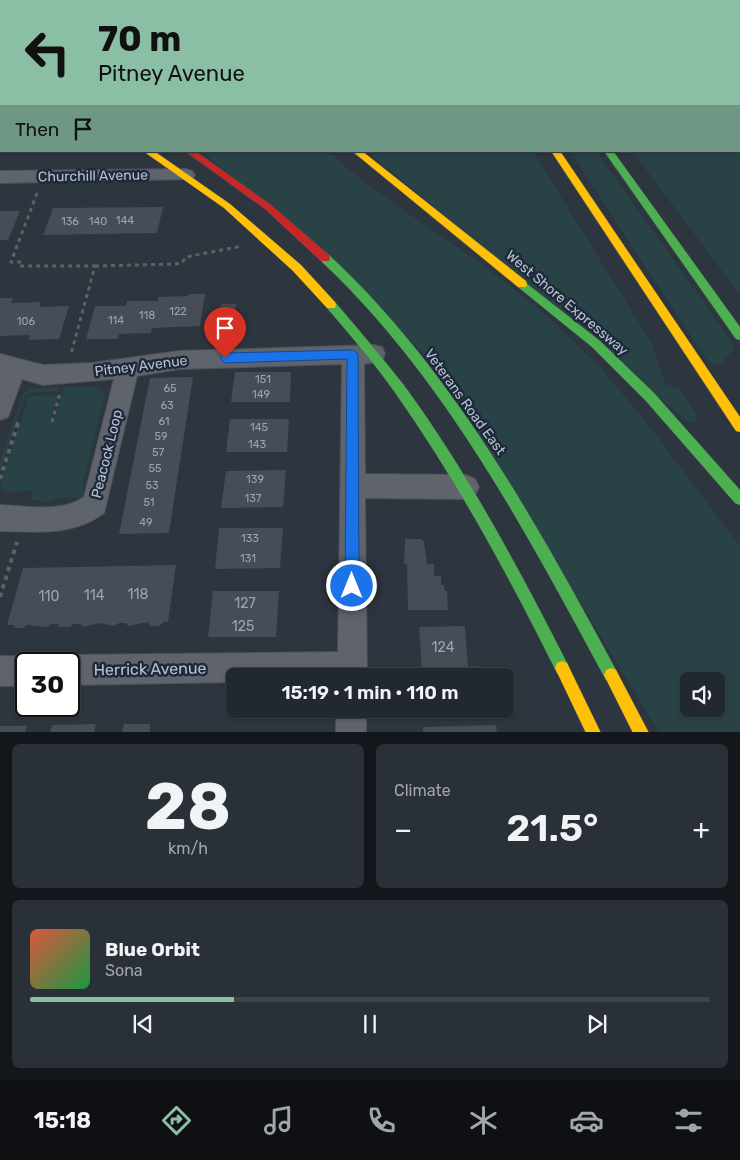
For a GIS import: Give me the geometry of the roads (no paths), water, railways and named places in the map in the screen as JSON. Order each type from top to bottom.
[{"type":"main road","points":[[149,152],[186,175],[244,219],[288,258],[332,303],[364,354],[418,412],[466,487],[537,618],[594,732]]},
{"type":"main road","name":"Veterans Road East","points":[[190,152],[243,189],[308,241],[374,308],[425,370],[470,431],[537,538],[642,732]]},
{"type":"main road","name":"West Shore Expressway","points":[[357,152],[596,344],[650,397],[740,499]]},
{"type":"main road","points":[[556,152],[740,427]]},
{"type":"main road","points":[[609,152],[740,336]]},
{"type":"street","name":"Churchill Avenue","points":[[0,177],[186,175]]},
{"type":"street","name":"Pitney Avenue","points":[[7,365],[44,375],[92,373],[210,358],[364,354]]},
{"type":"street","points":[[352,668],[353,486],[364,354]]},
{"type":"street","points":[[7,365],[10,413]]},
{"type":"street","name":"Peacock Loop","points":[[0,518],[67,518],[88,512],[95,504],[128,367]]},
{"type":"street","points":[[353,486],[466,487]]},
{"type":"street","name":"Herrick Avenue","points":[[80,670],[226,671]]},
{"type":"street","points":[[0,671],[15,671]]},
{"type":"street","points":[[351,732],[352,718]]}]
